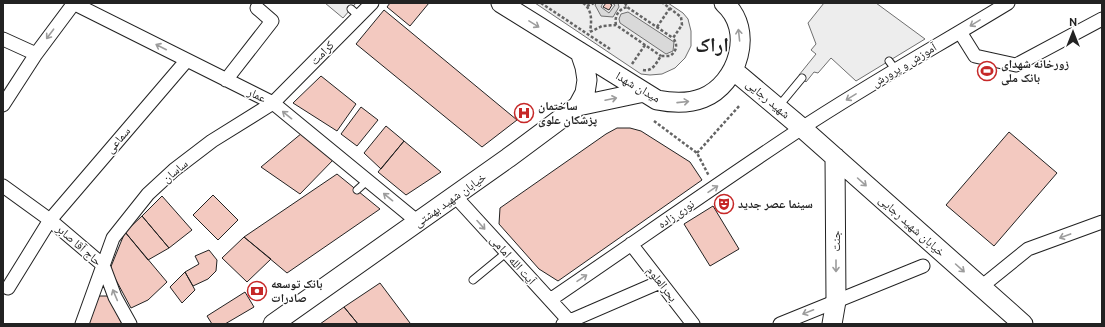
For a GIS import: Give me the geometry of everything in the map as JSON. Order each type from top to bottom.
[{"type":"main road","name":"میدان شهدا","points":[[500,3],[657,100],[672,103],[696,100],[716,91],[725,82],[733,70],[738,59],[740,32],[735,18],[727,4]]},
{"type":"main road","points":[[578,106],[585,93],[587,80],[585,67],[580,52]]},
{"type":"main road","name":"شهید رجایی","points":[[733,70],[802,128]]},
{"type":"main road","points":[[578,106],[644,92]]},
{"type":"main road","name":"خیابان شهید بهشتی","points":[[273,324],[455,196],[578,106]]},
{"type":"main road","name":"خیابان شهید رجایی","points":[[802,128],[1023,324]]},
{"type":"main road","name":"جنت","points":[[832,324],[836,301],[835,157]]},
{"type":"street","points":[[3,105],[36,54],[73,3]]},
{"type":"street","name":"عمار","points":[[73,3],[273,103],[418,222]]},
{"type":"street","name":"کرامت","points":[[273,103],[355,12],[372,3]]},
{"type":"street","name":"آموزش و پرورش","points":[[802,128],[892,65],[960,32],[1008,3]]},
{"type":"street","points":[[226,80],[272,21],[257,8]]},
{"type":"street","points":[[960,32],[975,56],[1016,65],[1102,19]]},
{"type":"street","points":[[3,39],[36,54]]},
{"type":"street","name":"سماعی","points":[[8,288],[50,220],[187,60]]},
{"type":"street","name":"ساسان","points":[[82,324],[113,238],[148,194],[174,170],[212,141],[273,103]]},
{"type":"street","name":"نوری زاده","points":[[550,300],[802,128]]},
{"type":"street","name":"حاج آقا صابر","points":[[3,186],[50,220],[103,265],[115,297],[130,324]]},
{"type":"street","name":"آیت الله امامی","points":[[455,196],[550,300],[568,323]]},
{"type":"street","points":[[981,287],[1028,249],[1102,222]]},
{"type":"street","name":"بحرالعلوم","points":[[631,244],[693,324]]},
{"type":"street","points":[[780,324],[922,266]]},
{"type":"street","points":[[568,323],[660,282]]},
{"type":"lane","points":[[778,108],[802,78]]},
{"type":"lane","points":[[357,190],[368,180]]},
{"type":"lane","points":[[473,280],[507,252]]},
{"type":"path","points":[[541,3],[545,4],[613,51]]},
{"type":"path","points":[[583,3],[587,6],[591,18],[590,32],[602,26],[616,25],[661,56],[667,56],[675,52],[677,46],[673,38],[627,7],[625,3]]},
{"type":"path","points":[[587,6],[594,3]]},
{"type":"path","points":[[663,3],[681,17],[683,21],[673,38]]},
{"type":"path","points":[[616,25],[615,18],[618,12],[627,7]]},
{"type":"path","points":[[657,27],[670,8]]},
{"type":"path","points":[[632,64],[645,45]]},
{"type":"path","points":[[640,69],[645,71],[652,69],[661,56]]},
{"type":"path","points":[[626,60],[636,66]]},
{"type":"path","points":[[697,153],[740,106]]},
{"type":"path","points":[[654,121],[697,153],[714,188]]},
{"type":"shaded area","points":[[325,3],[356,3],[343,18]]},
{"type":"shaded area","points":[[535,3],[668,3],[683,13],[688,19],[691,31],[691,46],[685,58],[675,68],[662,74],[641,74]]},
{"type":"shaded area","points":[[597,3],[603,3],[601,7],[609,13],[615,5],[612,3],[618,3],[619,7],[613,17],[601,16],[595,5]]},
{"type":"shaded area","points":[[824,3],[876,3],[925,39],[856,81],[831,58],[818,73],[814,72],[806,82],[799,75],[816,54],[811,50],[816,44],[808,23]]},
{"type":"shaded area","points":[[628,12],[674,42],[673,51],[666,54],[620,23],[619,19],[621,14]]},
{"type":"building","points":[[390,3],[429,3],[410,26],[387,7]]},
{"type":"building","points":[[606,3],[612,5],[609,10],[603,7]]},
{"type":"building","points":[[384,10],[517,120],[482,147],[356,44]]},
{"type":"building","points":[[321,76],[356,104],[337,131],[293,103]]},
{"type":"building","points":[[361,107],[378,120],[357,146],[341,134]]},
{"type":"building","points":[[386,126],[404,141],[381,169],[364,153]]},
{"type":"building","points":[[617,128],[630,128],[641,131],[690,162],[702,180],[558,281],[539,269],[499,224],[500,208],[606,134]]},
{"type":"building","points":[[1009,132],[1057,173],[994,246],[946,205]]},
{"type":"building","points":[[302,133],[335,158],[300,194],[261,167]]},
{"type":"building","points":[[404,141],[441,172],[406,195],[378,172]]},
{"type":"building","points":[[337,174],[380,209],[287,273],[244,237]]},
{"type":"building","points":[[213,195],[238,220],[218,240],[193,215]]},
{"type":"building","points":[[162,196],[192,230],[169,248],[142,216]]},
{"type":"building","points":[[713,206],[739,249],[710,266],[684,224]]},
{"type":"building","points":[[142,216],[169,248],[148,260],[125,232]]},
{"type":"building","points":[[125,232],[167,282],[148,300],[131,308],[110,269]]},
{"type":"building","points":[[244,237],[271,259],[247,282],[222,258]]},
{"type":"building","points":[[209,250],[217,260],[216,271],[208,279],[193,286],[185,272],[199,264],[195,256]]},
{"type":"building","points":[[185,272],[195,290],[182,303],[170,287]]},
{"type":"building","points":[[380,283],[410,324],[358,324],[344,307]]},
{"type":"building","points":[[245,292],[254,307],[225,324],[212,324],[207,316]]},
{"type":"building","points":[[99,296],[108,296],[122,324],[88,324]]},
{"type":"building","points":[[344,307],[358,324],[320,324]]},
{"type":"place","name":"زورخانه شهدای بانک ملی","points":[[987,71]]},
{"type":"place","name":"ساختمان پزشکان علوی","points":[[524,113]]},
{"type":"place","name":"سینما عصر جدید","points":[[724,204]]},
{"type":"place","name":"بانک توسعه صادرات","points":[[257,291]]},
{"type":"district","name":"اراک","points":[[712,45]]}]
